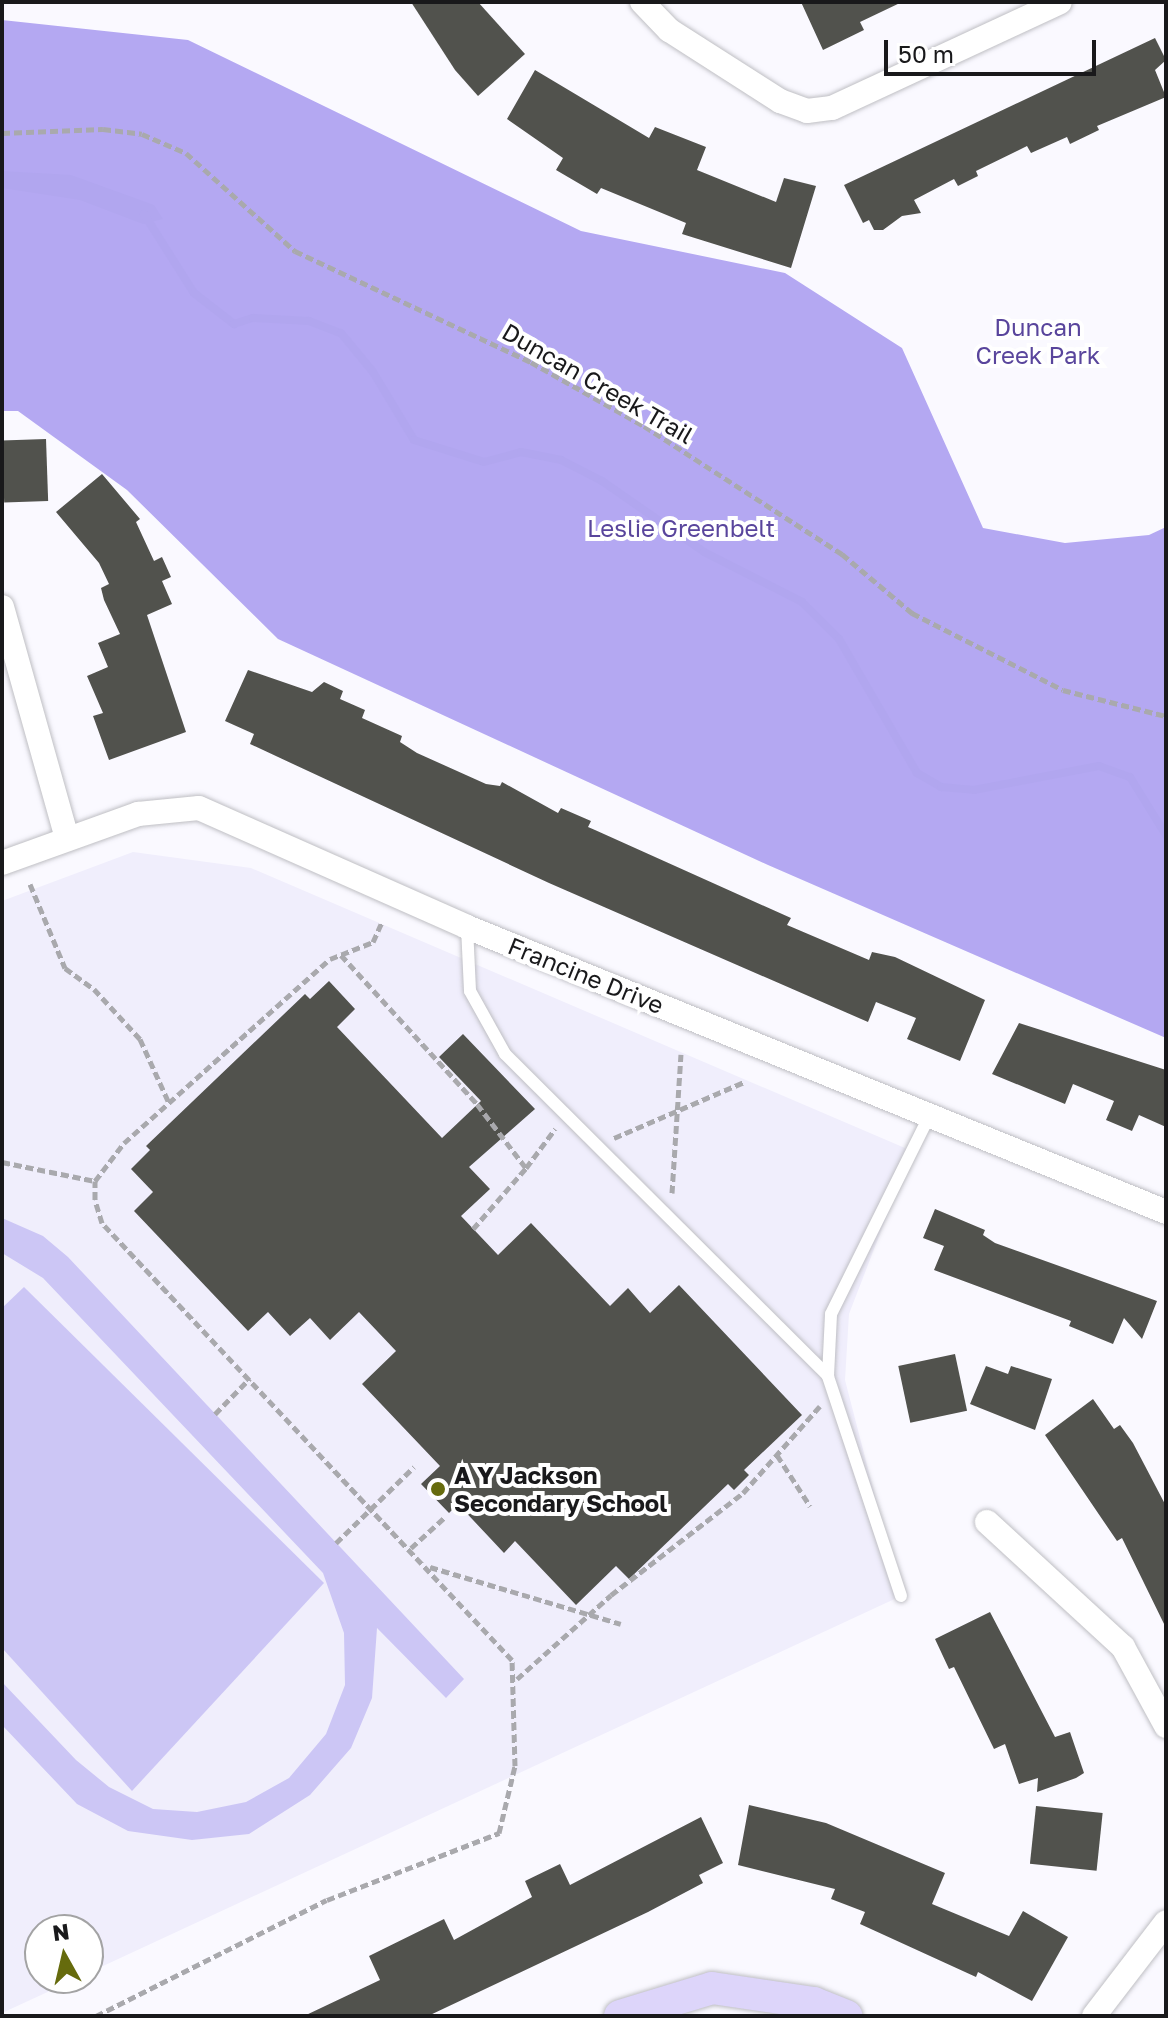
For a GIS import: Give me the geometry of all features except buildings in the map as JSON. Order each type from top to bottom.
[{"type":"street","points":[[642,2],[669,30],[780,101],[807,111],[832,108],[1060,2]]},
{"type":"street","points":[[2,607],[67,839]]},
{"type":"street","name":"Francine Drive","points":[[2,863],[138,814],[199,808],[467,927],[1166,1212]]},
{"type":"street","points":[[987,1522],[1123,1647],[1166,1726]]},
{"type":"street","points":[[1094,2016],[1166,1922]]},
{"type":"street","points":[[620,2016],[712,1988],[814,2003],[847,2016]]},
{"type":"lane","points":[[467,927],[470,991],[505,1054],[828,1376]]},
{"type":"lane","points":[[901,1596],[828,1376],[831,1314],[930,1115]]},
{"type":"path","name":"Duncan Creek Trail","points":[[2,133],[103,129],[142,134],[186,153],[295,251],[531,362],[644,426],[842,554],[912,613],[1063,690],[1166,716]]},
{"type":"path","points":[[30,884],[65,968],[94,989],[140,1039],[169,1103]]},
{"type":"path","points":[[96,2016],[327,1900],[499,1833],[515,1766],[516,1680],[512,1660],[489,1629],[102,1223],[95,1181],[124,1143],[341,955],[373,942],[382,922]]},
{"type":"path","points":[[341,955],[477,1104],[526,1168]]},
{"type":"path","points":[[671,1202],[681,1054]]},
{"type":"path","points":[[613,1138],[744,1082]]},
{"type":"path","points":[[473,1229],[567,1115]]},
{"type":"path","points":[[2,1162],[95,1181]]},
{"type":"path","points":[[215,1414],[250,1378]]},
{"type":"path","points":[[516,1680],[591,1614],[743,1493],[833,1391]]},
{"type":"path","points":[[777,1455],[810,1506]]},
{"type":"path","points":[[336,1543],[414,1467]]},
{"type":"path","points":[[411,1548],[444,1518]]},
{"type":"path","points":[[429,1567],[621,1624]]},
{"type":"shaded area","points":[[2,171],[71,175],[154,205],[163,219],[143,224],[80,200],[2,188]]},
{"type":"shaded area","name":"A Y Jackson Secondary School","points":[[133,852],[251,868],[912,1151],[849,1314],[845,1380],[901,1596],[104,1966],[104,1914],[24,1914],[24,1994],[43,1994],[2,2013],[2,901]]},
{"type":"shaded area","points":[[2,1218],[43,1236],[68,1257],[464,1679],[446,1698],[377,1628],[372,1698],[351,1748],[310,1795],[249,1834],[192,1840],[128,1831],[77,1804],[2,1725],[2,1682],[76,1760],[109,1787],[153,1809],[197,1812],[246,1802],[289,1778],[326,1734],[345,1685],[344,1633],[323,1573],[43,1278],[2,1253]]},
{"type":"shaded area","points":[[24,1287],[324,1583],[132,1791],[2,1648],[2,1308]]},
{"type":"green space","name":"Leslie Greenbelt","points":[[2,20],[188,40],[581,231],[785,273],[902,348],[983,528],[1065,543],[1149,535],[1166,527],[1166,1038],[768,865],[278,639],[127,490],[18,411],[2,411]]},
{"type":"waterway","points":[[144,214],[194,293],[234,324],[253,318],[309,321],[341,333],[373,372],[414,440],[484,462],[521,452],[561,460],[602,481],[704,552],[802,602],[839,639],[917,773],[941,787],[974,790],[1099,766],[1130,777],[1166,835]]},
{"type":"place","name":"A Y Jackson Secondary School","points":[[438,1489]]},
{"type":"park label","name":"Duncan Creek Park","points":[[1038,341]]}]
